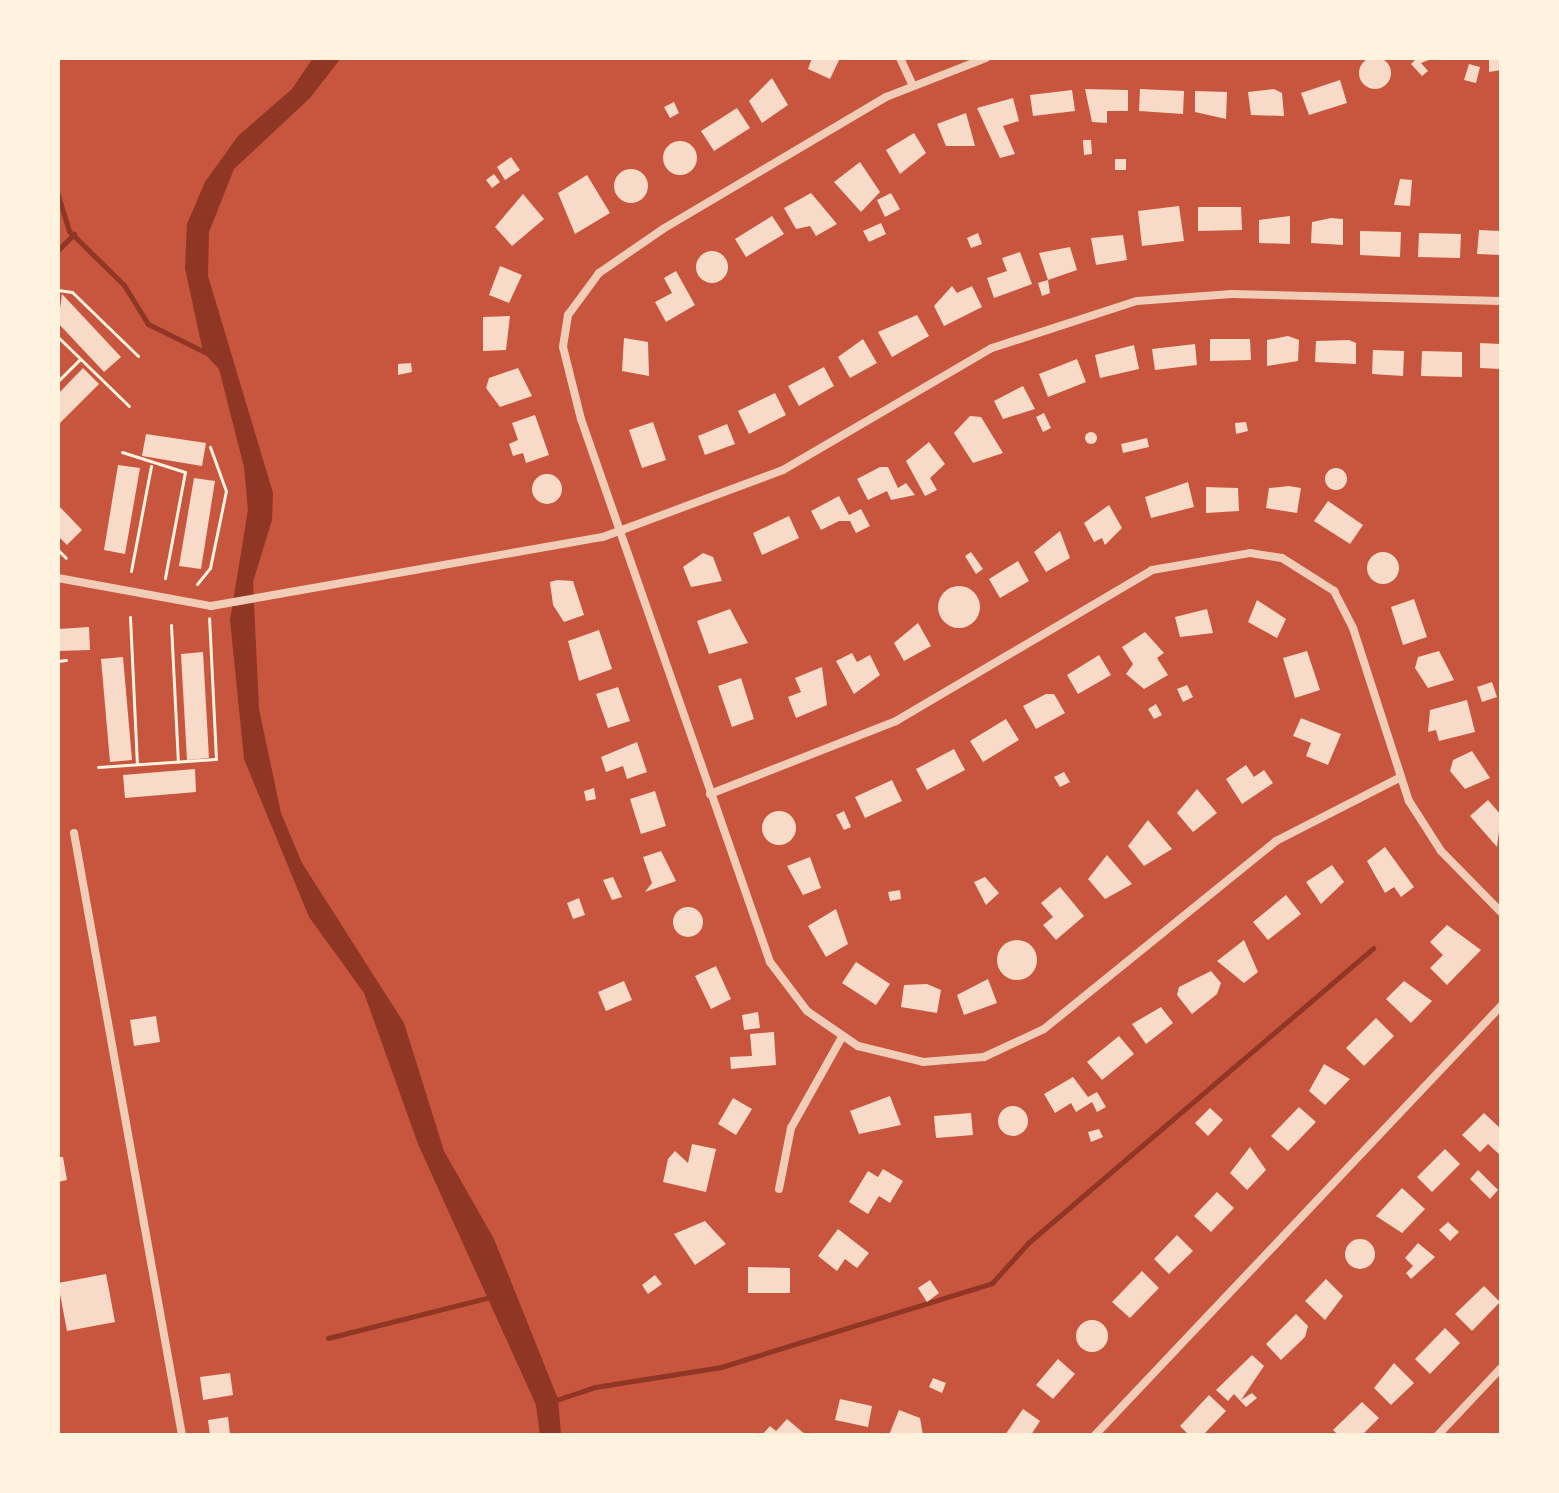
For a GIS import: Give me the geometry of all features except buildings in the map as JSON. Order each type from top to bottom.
[{"type":"street","points":[[900,58],[912,84]]},
{"type":"street","points":[[986,58],[912,84],[663,229],[577,296],[563,336],[566,368],[618,532],[770,962],[807,1011],[842,1037],[923,1062],[1012,1047],[1059,1018],[1276,841],[1399,778]]},
{"type":"street","points":[[58,578],[211,606],[618,532],[783,470],[992,348],[1110,306],[1232,294],[1501,301]]},
{"type":"street","points":[[710,794],[896,721],[1152,570],[1235,552],[1282,558],[1334,591],[1353,628],[1399,778],[1441,851],[1501,912]]},
{"type":"street","points":[[74,833],[182,1435]]},
{"type":"street","points":[[1095,1435],[1501,1006]]},
{"type":"street","points":[[779,1189],[791,1128],[842,1037]]},
{"type":"street","points":[[1438,1435],[1501,1368]]},
{"type":"path","points":[[58,290],[72,292],[138,356]]},
{"type":"path","points":[[58,337],[129,406]]},
{"type":"path","points":[[58,381],[80,359]]},
{"type":"path","points":[[197,584],[210,568],[226,491],[210,447]]},
{"type":"path","points":[[122,452],[151,466],[185,472],[165,578]]},
{"type":"path","points":[[131,571],[151,466]]},
{"type":"path","points":[[58,550],[66,558]]},
{"type":"path","points":[[130,617],[137,764]]},
{"type":"path","points":[[98,767],[216,759],[209,618]]},
{"type":"path","points":[[171,625],[178,762]]},
{"type":"path","points":[[58,661],[66,660]]},
{"type":"shaded area","points":[[313,58],[341,58],[310,98],[234,169],[209,232],[208,276],[273,493],[272,520],[253,582],[259,709],[281,813],[302,863],[404,1023],[444,1151],[494,1239],[558,1399],[561,1435],[540,1435],[536,1405],[418,1144],[364,993],[309,917],[244,759],[230,620],[248,510],[244,467],[219,369],[203,352],[185,268],[187,224],[205,182],[238,136],[292,89]]},
{"type":"waterway","points":[[58,195],[69,231],[124,285],[148,324],[207,353]]},
{"type":"waterway","points":[[58,250],[74,234]]},
{"type":"waterway","points":[[553,1401],[595,1387],[721,1367],[992,1283],[1028,1243],[1373,948]]},
{"type":"waterway","points":[[328,1338],[494,1296]]}]
